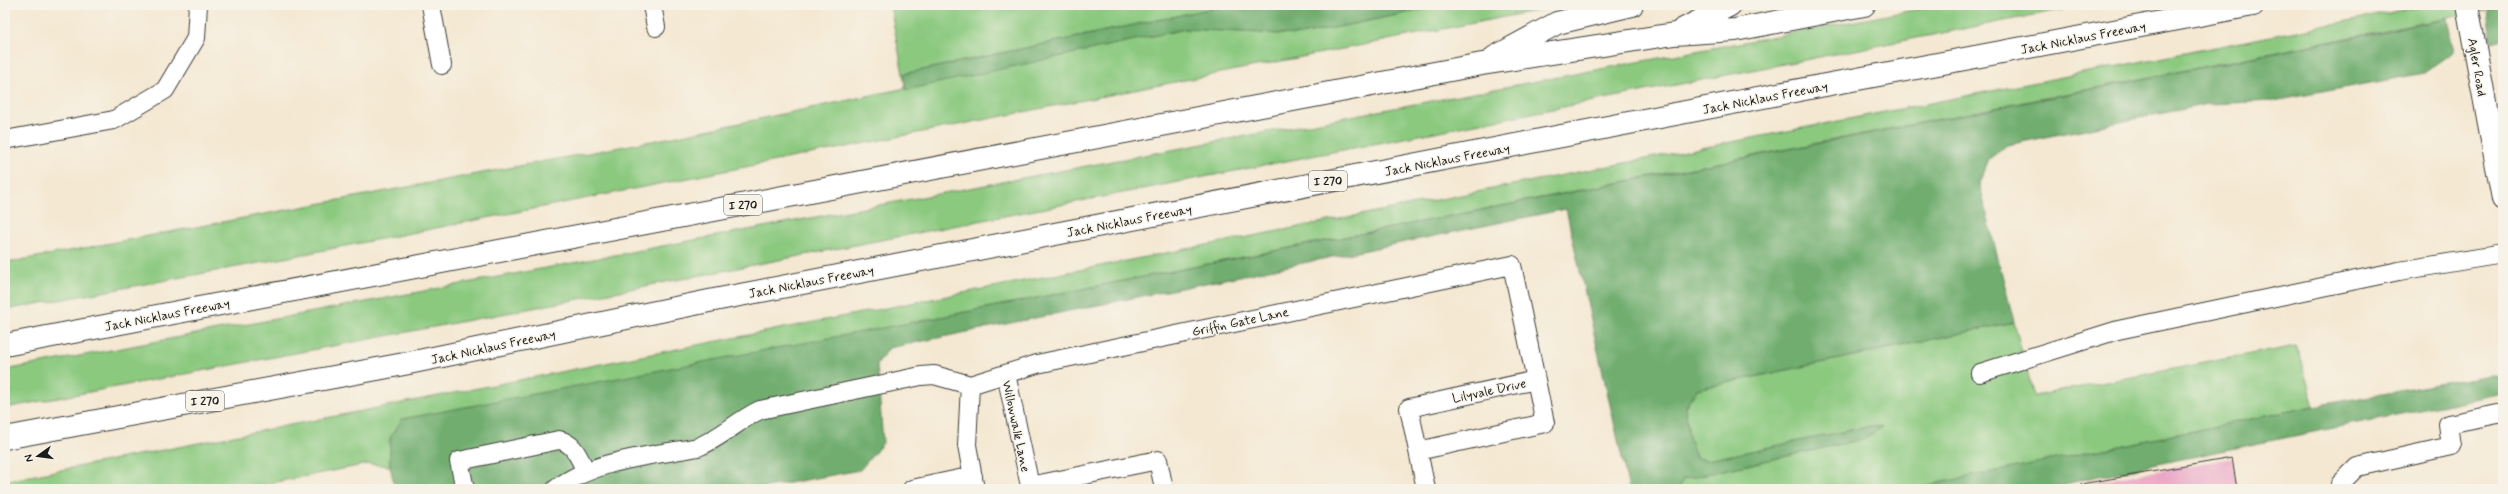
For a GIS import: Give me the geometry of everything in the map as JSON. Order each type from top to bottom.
[{"type":"main road","points":[[1482,64],[1557,22],[1632,5]]},
{"type":"main road","points":[[1674,34],[1730,5]]},
{"type":"main road","name":"Jack Nicklaus Freeway","points":[[5,345],[1482,64],[1674,34],[1735,30],[1864,5]]},
{"type":"main road","name":"Jack Nicklaus Freeway","points":[[5,438],[404,364],[709,301],[1820,86],[2253,5]]},
{"type":"main road","name":"Agler Road","points":[[2467,5],[2503,199]]},
{"type":"street","points":[[5,140],[114,120],[165,90],[196,38],[198,5]]},
{"type":"street","points":[[431,5],[442,65]]},
{"type":"street","points":[[652,5],[656,27]]},
{"type":"street","points":[[1980,373],[2118,330],[2399,271],[2503,254]]},
{"type":"street","name":"Griffin Gate Lane","points":[[970,385],[1037,364],[1512,265]]},
{"type":"street","name":"Lilyvale Drive","points":[[1426,489],[1409,408],[1536,380],[1512,265]]},
{"type":"street","name":"Willowwalk Lane","points":[[1006,374],[1030,488],[1158,460],[1164,489]]},
{"type":"street","points":[[556,489],[586,471],[698,447],[710,442],[745,416],[760,410],[921,376],[934,375],[970,385],[967,445],[974,482],[912,489]]},
{"type":"street","points":[[1418,451],[1544,423],[1536,380]]},
{"type":"street","points":[[2341,489],[2340,484],[2357,467],[2451,446],[2448,424],[2503,413]]},
{"type":"street","points":[[465,489],[459,461],[559,440],[567,442],[574,448],[586,471]]},
{"type":"green space","points":[[890,5],[1228,5],[903,74]]},
{"type":"green space","points":[[1228,5],[1445,5],[1300,35],[1185,29],[906,90],[903,74]]},
{"type":"green space","points":[[1445,5],[1565,5],[264,262],[5,310],[5,263],[678,136],[1185,29],[1300,35]]},
{"type":"green space","points":[[1940,5],[2086,5],[497,315],[5,408],[5,370]]},
{"type":"green space","points":[[2429,5],[2503,5],[2503,7],[956,314],[390,438],[390,466],[368,464],[240,489],[5,489],[5,481]]},
{"type":"green space","points":[[2503,7],[2503,38],[2491,41],[2487,10]]},
{"type":"green space","points":[[2447,19],[2454,52],[2424,73],[2274,101],[2208,104],[2007,145],[1989,159],[1979,183],[2014,322],[1697,389],[1685,407],[1689,436],[1696,458],[1708,460],[1871,426],[1882,427],[1864,439],[1683,479],[1679,489],[1629,489],[1566,209],[889,348],[877,364],[883,443],[860,470],[756,489],[395,489],[390,466],[390,438],[402,419],[956,314]]},
{"type":"green space","points":[[2014,322],[2034,396],[2296,345],[2314,406],[1910,489],[1679,489],[1683,479],[1863,439],[1881,428],[1871,426],[1708,460],[1696,458],[1689,436],[1685,407],[1697,389]]},
{"type":"green space","points":[[2490,375],[2503,376],[2503,393],[2090,478],[2046,489],[1910,489],[2314,406]]},
{"type":"building","points":[[2232,458],[2237,489],[2082,489],[2081,484]]}]
